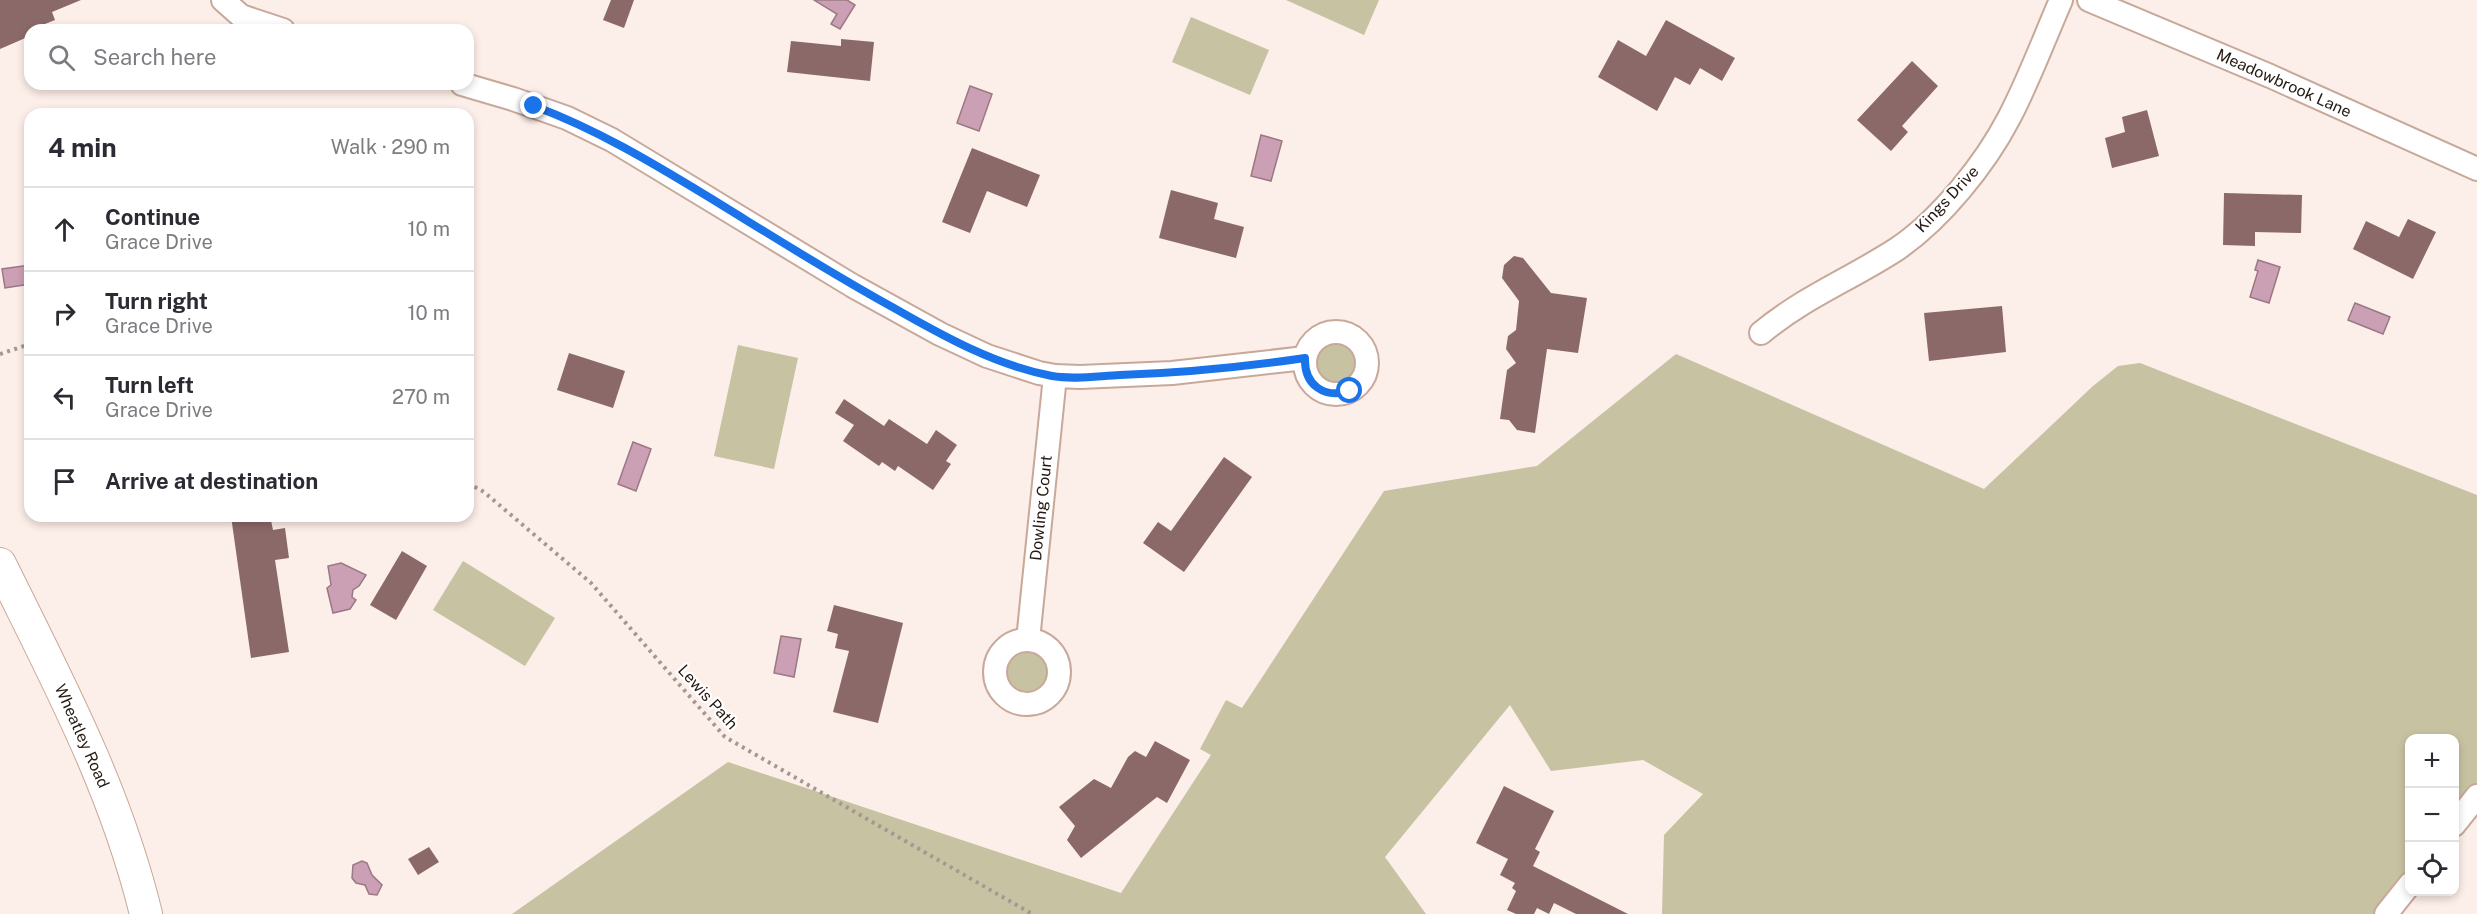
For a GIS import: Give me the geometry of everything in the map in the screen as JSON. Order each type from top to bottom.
[{"type":"street","points":[[223,0],[241,16],[265,24]]},
{"type":"street","name":"Kings Drive","points":[[1761,333],[1786,312],[1815,294],[1856,274],[1899,247],[1927,224],[1969,179],[2009,118],[2061,0]]},
{"type":"street","name":"Meadowbrook Lane","points":[[2089,0],[2271,76],[2477,169]]},
{"type":"street","points":[[474,88],[567,118],[612,140],[853,285],[940,334],[987,356],[1055,376],[1172,373],[1305,358]]},
{"type":"street","name":"Dowling Court","points":[[1028,640],[1055,376]]},
{"type":"street","name":"Wheatley Road","points":[[0,564],[85,736],[120,822],[146,914]]},
{"type":"street","points":[[2459,819],[2477,796]]},
{"type":"street","points":[[2386,914],[2405,889]]},
{"type":"path","points":[[0,354],[24,346]]},
{"type":"path","name":"Lewis Path","points":[[474,486],[484,492],[591,583],[725,737],[1032,914]]},
{"type":"shaded area","points":[[814,0],[847,0],[855,5],[840,29],[831,24],[837,14]]},
{"type":"shaded area","points":[[1286,0],[1379,0],[1364,35]]},
{"type":"shaded area","points":[[1191,17],[1269,50],[1250,95],[1172,62]]},
{"type":"shaded area","points":[[970,86],[992,94],[979,131],[957,123]]},
{"type":"shaded area","points":[[1261,135],[1282,141],[1271,181],[1251,176]]},
{"type":"shaded area","points":[[2258,260],[2280,267],[2269,303],[2250,297],[2258,271],[2255,270]]},
{"type":"shaded area","points":[[24,266],[24,285],[5,288],[2,269]]},
{"type":"shaded area","points":[[2355,303],[2390,317],[2383,334],[2348,320]]},
{"type":"shaded area","points":[[1337,341],[1346,342],[1353,348],[1359,355],[1359,373],[1353,380],[1346,386],[1337,387],[1328,386],[1321,380],[1315,373],[1314,364],[1315,355],[1321,348],[1328,342]]},
{"type":"shaded area","points":[[738,345],[798,358],[774,469],[714,456]]},
{"type":"shaded area","points":[[1676,354],[1984,489],[2093,386],[2118,366],[2140,363],[2477,495],[2477,796],[2459,820],[2459,734],[2405,734],[2405,889],[2386,914],[1662,914],[1664,835],[1703,794],[1643,760],[1551,771],[1510,705],[1385,857],[1426,914],[512,914],[728,762],[1121,893],[1211,755],[1200,749],[1226,700],[1242,708],[1384,491],[1537,466]]},
{"type":"shaded area","points":[[633,442],[651,449],[636,491],[618,484]]},
{"type":"shaded area","points":[[463,561],[555,618],[525,666],[433,610]]},
{"type":"shaded area","points":[[341,563],[366,575],[359,586],[353,590],[352,597],[356,600],[350,609],[333,613],[327,588],[331,585],[328,566]]},
{"type":"shaded area","points":[[781,636],[801,639],[794,677],[774,673]]},
{"type":"shaded area","points":[[1021,646],[1031,646],[1041,650],[1048,657],[1052,672],[1048,687],[1041,694],[1031,698],[1021,698],[1011,694],[1004,687],[1000,677],[1000,667],[1004,657],[1011,650]]},
{"type":"shaded area","points":[[362,861],[367,863],[372,875],[382,885],[377,895],[369,894],[365,885],[356,883],[352,878],[353,865]]},
{"type":"building","points":[[0,0],[81,0],[52,12],[55,20],[45,24],[24,24],[24,39],[0,49]]},
{"type":"building","points":[[611,0],[634,0],[624,28],[603,20]]},
{"type":"building","points":[[1666,20],[1735,58],[1722,81],[1700,68],[1690,85],[1675,77],[1657,111],[1598,77],[1618,40],[1646,56]]},
{"type":"building","points":[[841,39],[874,42],[870,81],[787,72],[791,41],[841,46]]},
{"type":"building","points":[[1912,61],[1938,86],[1902,126],[1908,132],[1891,151],[1857,120]]},
{"type":"building","points":[[2147,110],[2159,156],[2112,168],[2105,138],[2125,132],[2122,117]]},
{"type":"building","points":[[972,148],[1040,175],[1027,207],[987,191],[970,233],[942,222]]},
{"type":"building","points":[[1171,190],[1218,203],[1214,219],[1244,227],[1236,258],[1159,238]]},
{"type":"building","points":[[2224,193],[2302,195],[2301,233],[2255,232],[2255,246],[2223,245]]},
{"type":"building","points":[[2408,219],[2436,232],[2413,279],[2353,249],[2366,221],[2399,237]]},
{"type":"building","points":[[1514,256],[1523,258],[1551,293],[1587,298],[1578,353],[1547,349],[1535,433],[1517,430],[1509,420],[1500,419],[1507,370],[1516,363],[1506,349],[1508,336],[1516,330],[1519,301],[1502,278],[1504,265]]},
{"type":"building","points":[[2002,306],[2006,352],[1929,361],[1924,313]]},
{"type":"building","points":[[569,353],[625,371],[613,408],[557,390]]},
{"type":"building","points":[[844,399],[884,426],[889,419],[927,444],[936,430],[957,445],[946,461],[951,464],[933,490],[898,466],[895,471],[882,462],[879,466],[843,441],[854,425],[835,413]]},
{"type":"building","points":[[1224,457],[1252,477],[1184,572],[1143,543],[1158,522],[1171,531]]},
{"type":"building","points":[[232,522],[271,522],[273,530],[285,528],[289,558],[275,560],[289,652],[251,658]]},
{"type":"building","points":[[402,551],[427,566],[396,620],[370,605]]},
{"type":"building","points":[[834,605],[903,623],[878,723],[833,712],[849,651],[835,648],[838,634],[827,631]]},
{"type":"building","points":[[1155,741],[1190,760],[1167,803],[1157,797],[1081,858],[1067,840],[1075,826],[1059,807],[1094,779],[1111,788],[1128,757],[1135,751],[1146,757]]},
{"type":"building","points":[[1504,786],[1554,811],[1535,849],[1540,852],[1533,866],[1628,914],[1576,914],[1554,903],[1549,914],[1537,908],[1534,914],[1516,914],[1507,910],[1516,891],[1512,888],[1515,883],[1500,875],[1508,859],[1476,843]]},
{"type":"building","points":[[429,847],[439,862],[418,875],[408,859]]},
{"type":"route","points":[[534,106],[567,118],[612,140],[853,285],[940,334],[987,356],[1039,373],[1080,377],[1172,373],[1305,358],[1308,376],[1312,384],[1320,390],[1330,394],[1350,391]]}]
